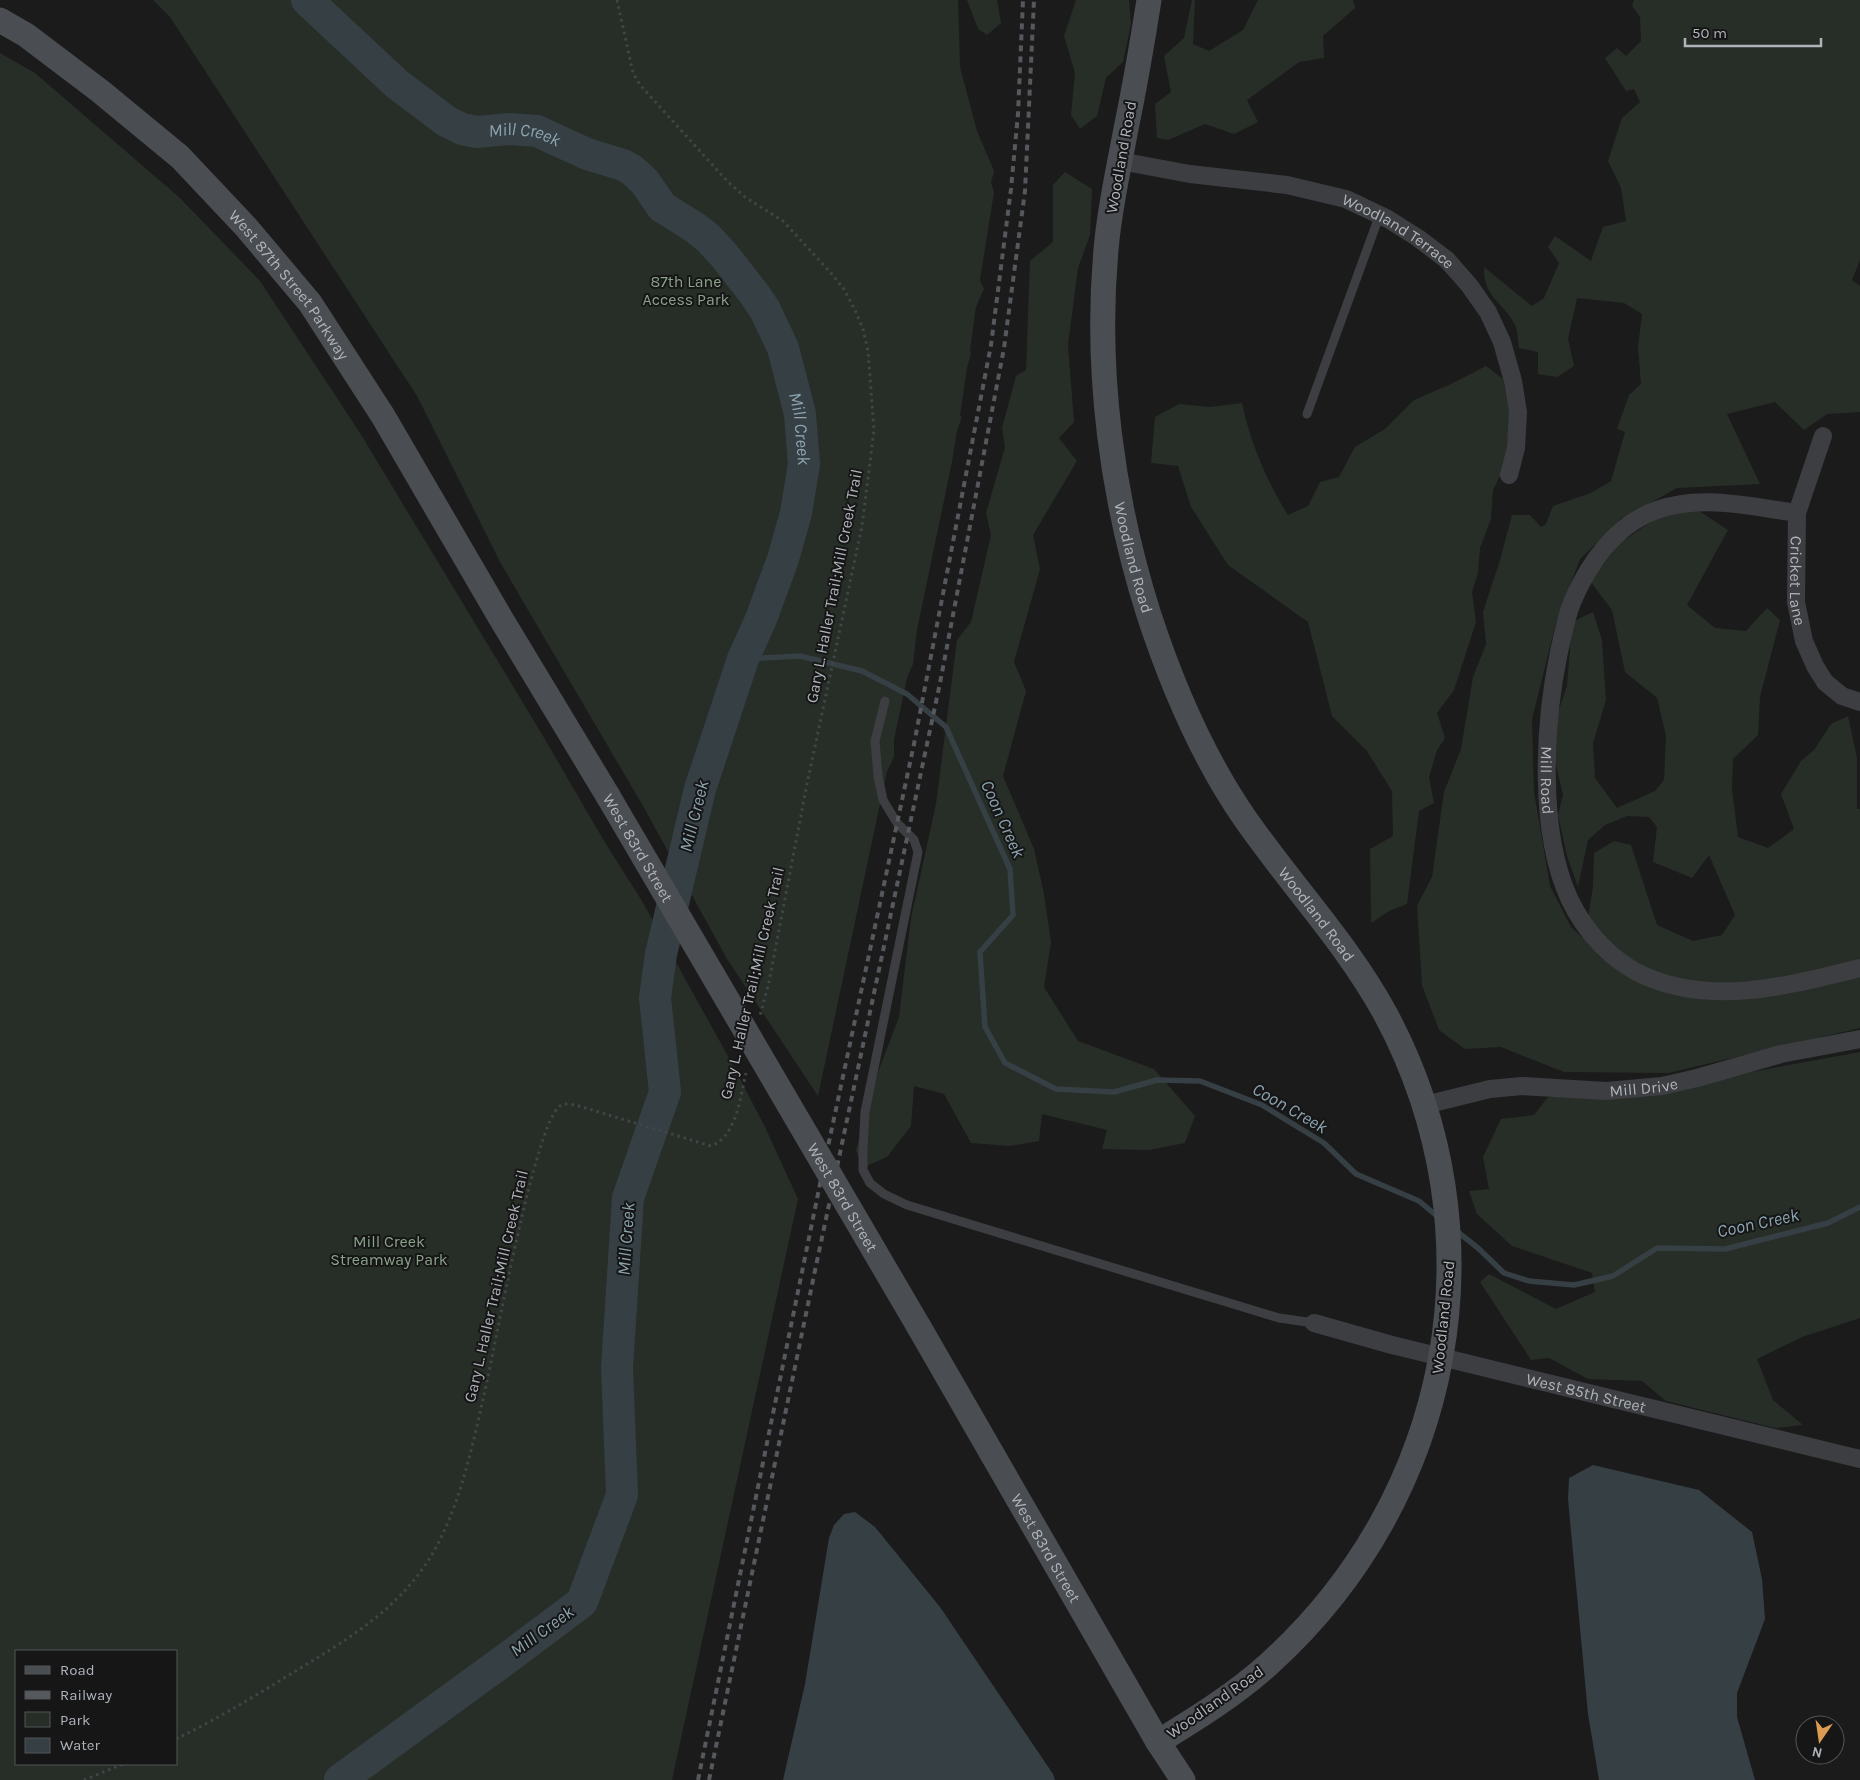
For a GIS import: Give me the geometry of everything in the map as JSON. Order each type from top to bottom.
[{"type":"main road","name":"Woodland Road","points":[[1149,0],[1112,204],[1105,261],[1103,315],[1110,428],[1118,485],[1133,558],[1150,617],[1177,691],[1221,780],[1250,824],[1350,957],[1375,996],[1405,1054],[1425,1105],[1436,1149],[1447,1216],[1449,1284],[1441,1357],[1434,1391],[1423,1428],[1399,1491],[1371,1540],[1339,1588],[1302,1631],[1254,1676],[1209,1709],[1158,1742]]},
{"type":"main road","name":"West 87th Street Parkway","points":[[0,20],[26,35],[100,91],[180,157],[246,227],[304,295],[383,416],[500,617]]},
{"type":"main road","name":"West 83rd Street","points":[[500,617],[608,796],[920,1328],[1158,1742],[1183,1780]]},
{"type":"street","name":"Woodland Terrace","points":[[1120,161],[1190,174],[1287,185],[1346,199],[1380,214],[1418,238],[1447,260],[1469,285],[1491,320],[1504,350],[1513,381],[1518,412],[1516,448],[1510,475]]},
{"type":"street","name":"Cricket Lane","points":[[1823,436],[1797,513],[1796,602],[1804,641],[1815,666],[1825,682],[1842,696],[1860,702]]},
{"type":"street","name":"Mill Road","points":[[1797,513],[1714,502],[1673,504],[1645,515],[1623,529],[1601,551],[1586,573],[1572,601],[1553,681],[1547,746],[1551,834],[1562,879],[1576,913],[1595,939],[1618,960],[1645,976],[1674,987],[1705,992],[1732,992],[1795,984],[1860,968]]},
{"type":"street","name":"Mill Drive","points":[[1425,1105],[1490,1089],[1522,1086],[1606,1091],[1662,1086],[1781,1054],[1860,1039]]},
{"type":"street","name":"West 85th Street","points":[[1314,1323],[1441,1357],[1860,1459]]},
{"type":"lane","points":[[1307,414],[1380,214]]},
{"type":"lane","points":[[885,701],[875,742],[878,776],[883,800],[897,823],[914,840],[918,852],[865,1112],[863,1170],[870,1184],[884,1194],[907,1205],[1278,1318],[1314,1323]]},
{"type":"path","name":"Gary L. Haller Trail;Mill Creek Trail","points":[[617,0],[633,72],[640,85],[728,182],[745,196],[783,220],[844,289],[863,329],[868,351],[874,430],[873,452],[862,526],[827,686],[760,1020]]},
{"type":"path","name":"Gary L. Haller Trail;Mill Creek Trail","points":[[178,1738],[250,1699],[359,1632],[390,1606],[413,1581],[431,1556],[446,1526],[464,1474],[484,1395],[504,1295],[529,1188],[551,1116],[560,1106],[567,1103],[711,1146],[719,1143],[727,1136],[736,1114],[748,1067]]},
{"type":"path","points":[[84,1780],[121,1765]]},
{"type":"green space","name":"87th Lane Access Park","points":[[153,0],[958,0],[960,67],[977,131],[994,171],[991,183],[994,192],[980,280],[984,289],[976,307],[971,354],[960,416],[962,417],[957,430],[917,630],[913,664],[907,678],[894,740],[894,757],[887,771],[818,1096],[727,959],[643,806],[500,562],[417,396],[170,17]]},
{"type":"green space","points":[[967,0],[997,0],[1001,23],[987,35],[978,29]]},
{"type":"green space","points":[[1076,0],[1129,0],[1131,24],[1123,62],[1106,78],[1097,116],[1080,129],[1071,115],[1075,73],[1064,36]]},
{"type":"green space","points":[[1192,0],[1195,0],[1193,44],[1209,51],[1243,30],[1258,0],[1353,0],[1355,8],[1323,36],[1324,58],[1299,62],[1247,100],[1258,122],[1234,134],[1205,124],[1168,140],[1157,138],[1155,104],[1171,92],[1164,56],[1184,38]]},
{"type":"green space","points":[[1634,0],[1860,0],[1860,260],[1852,280],[1860,286],[1860,412],[1827,414],[1804,430],[1775,402],[1727,414],[1760,484],[1677,488],[1621,519],[1580,559],[1556,623],[1532,719],[1534,792],[1550,886],[1571,927],[1620,972],[1679,995],[1860,974],[1860,1028],[1668,1073],[1564,1072],[1501,1047],[1465,1049],[1439,1030],[1422,985],[1417,906],[1432,877],[1444,792],[1461,749],[1473,677],[1486,644],[1483,612],[1512,515],[1530,515],[1541,527],[1546,524],[1553,506],[1591,493],[1611,481],[1625,432],[1617,429],[1629,395],[1641,384],[1638,347],[1642,314],[1624,303],[1577,298],[1568,339],[1574,366],[1557,377],[1538,374],[1538,352],[1519,348],[1515,325],[1490,293],[1484,267],[1532,306],[1544,298],[1559,263],[1548,247],[1555,236],[1591,261],[1603,227],[1626,221],[1621,188],[1608,161],[1622,118],[1640,102],[1634,89],[1626,91],[1605,58],[1617,48],[1626,56],[1641,41],[1640,17],[1632,6]]},
{"type":"green space","name":"Mill Creek Streamway Park","points":[[0,53],[35,73],[180,198],[260,281],[360,433],[543,736],[604,841],[642,901],[729,1058],[765,1127],[798,1199],[672,1780],[0,1780]]},
{"type":"green space","points":[[1065,172],[1092,189],[1090,235],[1078,268],[1068,345],[1074,422],[1059,438],[1077,461],[1033,535],[1040,569],[1014,662],[1026,691],[1003,776],[1034,849],[1044,894],[1051,942],[1044,987],[1078,1041],[1154,1069],[1195,1116],[1185,1143],[1149,1150],[1102,1149],[1107,1130],[1042,1114],[1039,1141],[1010,1146],[971,1143],[944,1094],[914,1086],[911,1126],[887,1157],[862,1168],[856,1150],[878,1072],[899,1017],[911,918],[936,804],[957,640],[971,622],[991,535],[986,513],[1005,447],[1002,428],[1016,376],[1026,370],[1030,261],[1053,242],[1053,185]]},
{"type":"green space","points":[[1486,366],[1503,379],[1510,417],[1506,464],[1493,490],[1491,519],[1480,548],[1478,573],[1472,592],[1476,622],[1454,690],[1437,713],[1445,738],[1437,750],[1429,777],[1434,803],[1419,811],[1407,904],[1389,911],[1371,923],[1370,849],[1393,836],[1392,791],[1367,751],[1332,716],[1308,622],[1228,565],[1191,507],[1178,466],[1151,463],[1155,417],[1179,404],[1210,407],[1242,403],[1245,418],[1260,461],[1288,515],[1308,506],[1320,482],[1339,477],[1355,447],[1385,429],[1414,400]]},
{"type":"green space","points":[[1668,510],[1699,511],[1728,530],[1687,605],[1715,628],[1746,631],[1767,608],[1780,620],[1760,697],[1758,735],[1733,759],[1732,789],[1738,837],[1768,848],[1794,829],[1781,794],[1801,761],[1814,750],[1831,724],[1848,716],[1857,758],[1857,809],[1860,809],[1860,960],[1765,984],[1713,986],[1645,970],[1611,947],[1588,919],[1593,886],[1594,853],[1614,841],[1631,845],[1657,925],[1693,941],[1722,935],[1735,915],[1709,855],[1692,878],[1653,862],[1657,827],[1649,817],[1627,816],[1605,825],[1588,840],[1578,887],[1567,856],[1558,815],[1563,795],[1555,760],[1555,721],[1567,686],[1572,622],[1593,612],[1602,640],[1606,700],[1593,743],[1595,778],[1617,808],[1655,791],[1664,780],[1666,736],[1657,698],[1625,672],[1612,610],[1590,581],[1620,543]]},
{"type":"green space","points":[[1860,1052],[1860,1318],[1802,1337],[1757,1359],[1773,1400],[1803,1425],[1775,1428],[1666,1401],[1642,1381],[1588,1379],[1549,1358],[1531,1360],[1480,1282],[1489,1274],[1556,1309],[1595,1292],[1592,1273],[1512,1246],[1477,1214],[1469,1191],[1489,1189],[1483,1157],[1501,1119],[1534,1115],[1548,1097],[1625,1095]]},
{"type":"water","points":[[1593,1465],[1699,1490],[1752,1532],[1762,1579],[1765,1619],[1737,1693],[1737,1717],[1755,1780],[1599,1780],[1588,1714],[1568,1499],[1569,1478]]},
{"type":"water","points":[[855,1512],[875,1527],[940,1607],[1053,1774],[1055,1780],[783,1780],[805,1684],[829,1538],[834,1525],[844,1514]]},
{"type":"waterway","name":"Mill Creek","points":[[307,0],[397,84],[446,121],[462,129],[477,132],[510,129],[537,131],[587,154],[623,165],[632,170],[645,182],[662,207],[707,237],[755,295],[765,310],[783,348],[800,414],[804,464],[796,513],[783,559],[761,619],[743,659],[700,789],[661,954],[655,998],[665,1092],[628,1198],[617,1367],[622,1495],[582,1602],[340,1780]]},
{"type":"waterway","name":"Coon Creek","points":[[743,659],[800,656],[862,671],[907,694],[946,727],[1010,869],[1013,915],[980,952],[985,1027],[1005,1063],[1056,1089],[1114,1092],[1157,1080],[1200,1081],[1262,1105],[1324,1143],[1356,1174],[1419,1201],[1437,1216]]},
{"type":"waterway","name":"Coon Creek","points":[[1454,1229],[1478,1248],[1504,1273],[1529,1281],[1574,1285],[1613,1276],[1657,1248],[1725,1249],[1828,1223],[1860,1207]]},
{"type":"railway","points":[[698,1780],[820,1184],[914,744],[991,345],[1011,189],[1018,114],[1023,0]]},
{"type":"railway","points":[[709,1780],[940,683],[1004,348],[1025,191],[1034,0]]}]
